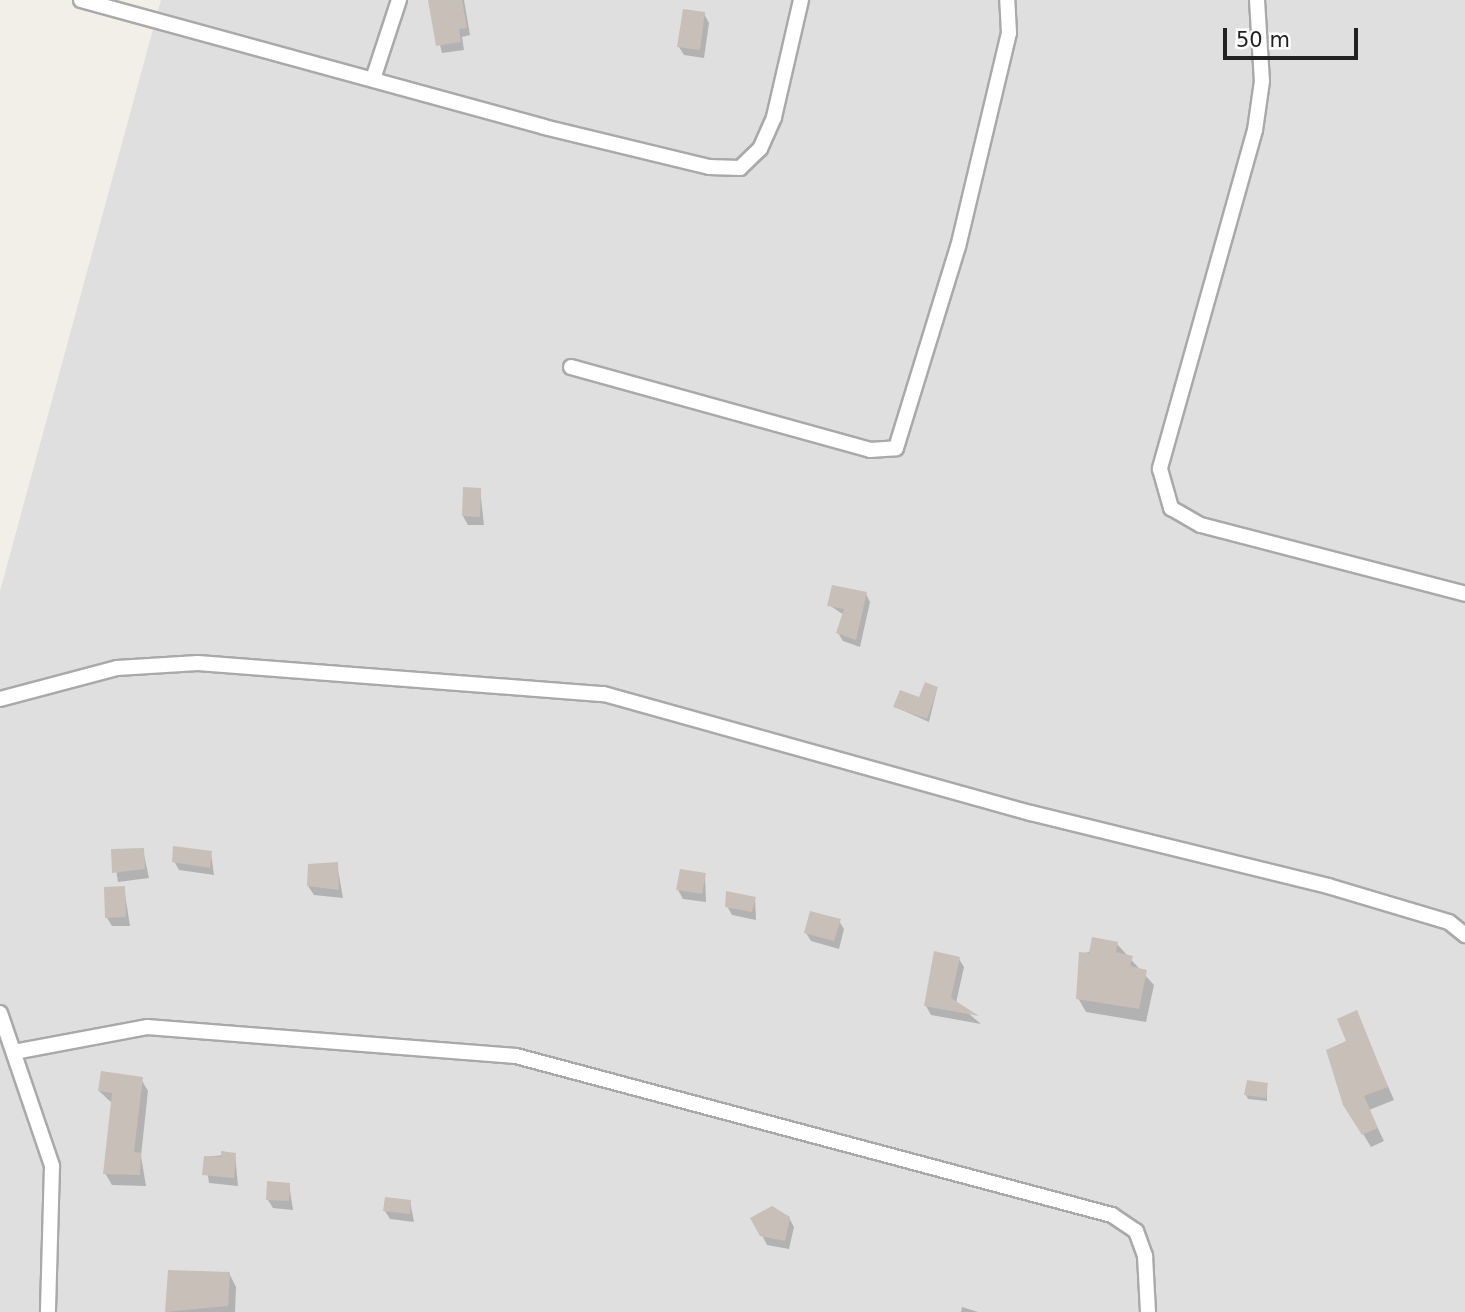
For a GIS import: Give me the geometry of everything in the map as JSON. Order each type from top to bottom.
[{"type":"street","points":[[81,0],[709,167],[740,168],[760,149],[774,117],[801,0]]},
{"type":"street","points":[[373,79],[399,0]]},
{"type":"street","points":[[572,367],[870,450],[896,448],[958,247],[1009,33],[1007,0]]},
{"type":"street","points":[[1257,0],[1262,81],[1255,130],[1160,469],[1171,508],[1201,525],[1465,594]]},
{"type":"street","points":[[0,699],[117,668],[198,663],[604,694],[1031,813],[1328,886],[1449,922],[1465,935]]},
{"type":"street","points":[[0,1013],[55,1182],[48,1312]]},
{"type":"street","points":[[13,1052],[147,1027],[516,1056],[1112,1215],[1136,1231],[1140,1243],[1148,1312]]},
{"type":"shaded area","points":[[161,0],[1465,0],[1465,1312],[0,1312],[0,591]]},
{"type":"building","points":[[428,0],[462,0],[467,28],[459,29],[461,42],[436,46]]},
{"type":"building","points":[[683,9],[705,12],[700,50],[677,47]]},
{"type":"building","points":[[463,487],[481,488],[480,517],[462,516]]},
{"type":"building","points":[[832,585],[867,592],[856,640],[836,633],[844,609],[827,606]]},
{"type":"building","points":[[925,682],[938,687],[927,719],[893,707],[900,690],[919,697]]},
{"type":"building","points":[[173,846],[212,851],[210,868],[172,862]]},
{"type":"building","points":[[144,848],[145,869],[112,873],[111,849]]},
{"type":"building","points":[[338,862],[339,890],[307,886],[308,864]]},
{"type":"building","points":[[680,869],[706,873],[702,894],[676,890]]},
{"type":"building","points":[[125,886],[126,917],[105,918],[104,887]]},
{"type":"building","points":[[726,891],[756,897],[752,912],[725,907]]},
{"type":"building","points":[[810,911],[841,919],[834,941],[804,933]]},
{"type":"building","points":[[1092,937],[1118,942],[1116,952],[1133,956],[1130,966],[1147,970],[1139,1009],[1076,999],[1079,952],[1089,953]]},
{"type":"building","points":[[934,951],[960,957],[951,998],[979,1016],[924,1006]]},
{"type":"building","points":[[1357,1010],[1388,1087],[1364,1096],[1378,1128],[1362,1135],[1343,1105],[1326,1050],[1346,1041],[1337,1019]]},
{"type":"building","points":[[101,1071],[143,1077],[134,1152],[141,1153],[140,1175],[103,1174],[112,1093],[98,1091]]},
{"type":"building","points":[[1247,1080],[1268,1083],[1266,1098],[1244,1095]]},
{"type":"building","points":[[221,1151],[236,1153],[234,1178],[202,1175],[204,1156],[221,1157]]},
{"type":"building","points":[[267,1181],[290,1183],[289,1201],[266,1200]]},
{"type":"building","points":[[385,1197],[411,1200],[410,1214],[383,1211]]},
{"type":"building","points":[[772,1206],[790,1217],[785,1241],[760,1236],[750,1218]]},
{"type":"building","points":[[168,1270],[230,1272],[228,1306],[165,1312]]}]
